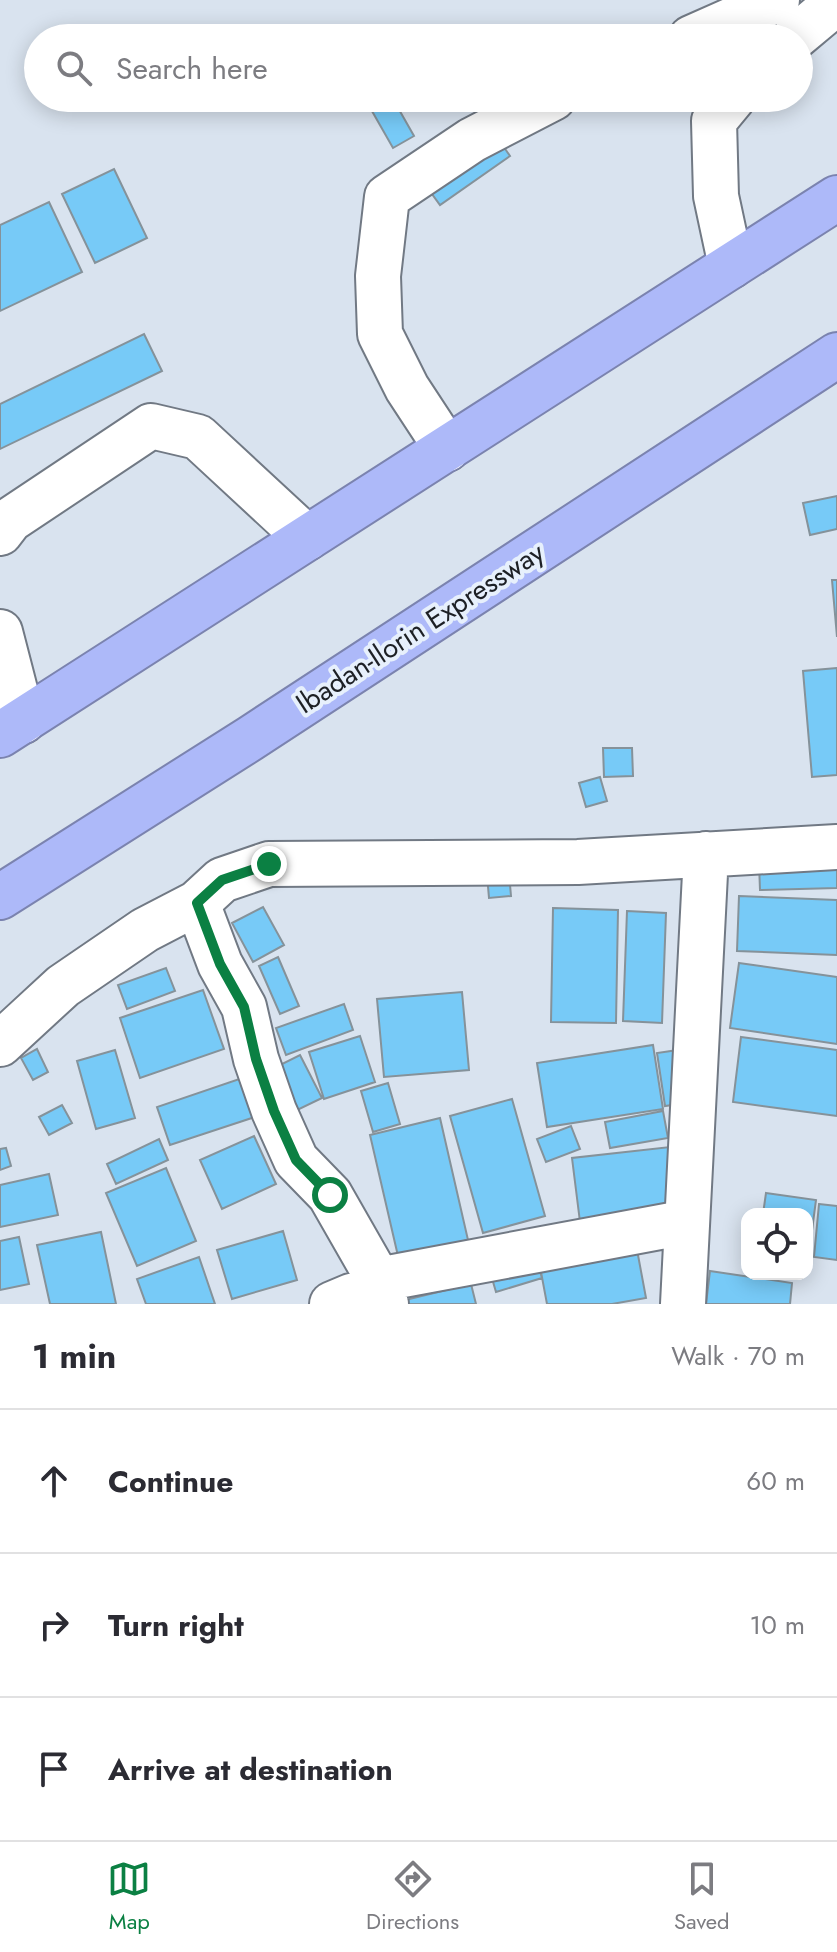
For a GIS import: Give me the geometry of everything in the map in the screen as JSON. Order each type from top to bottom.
[{"type":"highway","points":[[11,728],[837,198]]},
{"type":"highway","name":"Ibadan-Ilorin Expressway","points":[[0,897],[251,738],[837,355]]},
{"type":"street","points":[[723,24],[777,0]]},
{"type":"street","points":[[811,24],[837,2]]},
{"type":"street","points":[[447,449],[407,388],[380,334],[378,276],[387,197],[472,140],[526,112]]},
{"type":"street","points":[[721,112],[714,121],[716,196],[731,266]]},
{"type":"street","points":[[0,533],[10,520],[151,426],[198,437],[307,538]]},
{"type":"street","points":[[0,632],[11,728]]},
{"type":"street","points":[[0,1044],[63,986],[145,930],[197,903],[222,880],[269,864],[578,862],[837,847]]},
{"type":"street","points":[[683,1304],[706,854]]},
{"type":"street","points":[[197,903],[220,964],[244,1007],[256,1059],[296,1160],[330,1195],[384,1296]]},
{"type":"street","points":[[384,1296],[393,1277],[687,1222]]},
{"type":"street","points":[[332,1304],[351,1296],[384,1296]]},
{"type":"building","points":[[373,112],[400,112],[414,136],[393,148]]},
{"type":"building","points":[[494,133],[510,156],[440,205],[424,183]]},
{"type":"building","points":[[114,169],[147,238],[95,263],[62,194]]},
{"type":"building","points":[[49,202],[82,272],[0,311],[0,225]]},
{"type":"building","points":[[144,334],[162,371],[0,449],[0,404]]},
{"type":"building","points":[[837,496],[837,529],[810,535],[803,503]]},
{"type":"building","points":[[832,580],[837,580],[837,637]]},
{"type":"building","points":[[837,668],[837,775],[812,777],[803,671]]},
{"type":"building","points":[[603,748],[632,748],[633,776],[604,777]]},
{"type":"building","points":[[600,777],[607,801],[586,807],[579,783]]},
{"type":"building","points":[[837,861],[837,888],[760,890],[759,863]]},
{"type":"building","points":[[509,873],[511,896],[489,898],[487,875]]},
{"type":"building","points":[[739,896],[837,900],[837,955],[737,951]]},
{"type":"building","points":[[263,907],[284,945],[253,962],[232,923]]},
{"type":"building","points":[[553,908],[618,910],[616,1023],[551,1022]]},
{"type":"building","points":[[627,911],[666,913],[662,1023],[623,1021]]},
{"type":"building","points":[[278,957],[299,1006],[280,1014],[259,966]]},
{"type":"building","points":[[739,963],[837,977],[837,1044],[730,1028]]},
{"type":"building","points":[[166,968],[175,991],[127,1009],[118,985]]},
{"type":"building","points":[[203,990],[224,1049],[140,1078],[120,1018]]},
{"type":"building","points":[[462,992],[469,1070],[384,1077],[377,999]]},
{"type":"building","points":[[344,1004],[353,1030],[286,1055],[276,1028]]},
{"type":"building","points":[[360,1036],[375,1082],[324,1099],[309,1052]]},
{"type":"building","points":[[741,1037],[837,1050],[837,1116],[733,1102]]},
{"type":"building","points":[[653,1045],[663,1109],[547,1127],[537,1063]]},
{"type":"building","points":[[37,1049],[48,1072],[33,1080],[21,1058]]},
{"type":"building","points":[[115,1050],[135,1118],[96,1129],[77,1061]]},
{"type":"building","points":[[678,1050],[686,1103],[665,1106],[657,1053]]},
{"type":"building","points":[[300,1055],[322,1098],[289,1114],[268,1071]]},
{"type":"building","points":[[254,1074],[267,1113],[170,1145],[157,1107]]},
{"type":"building","points":[[388,1083],[400,1124],[373,1132],[361,1091]]},
{"type":"building","points":[[512,1099],[545,1216],[483,1233],[450,1116]]},
{"type":"building","points":[[62,1105],[72,1123],[49,1135],[39,1117]]},
{"type":"building","points":[[663,1111],[668,1138],[610,1148],[605,1122]]},
{"type":"building","points":[[440,1118],[468,1240],[398,1256],[370,1135]]},
{"type":"building","points":[[571,1126],[580,1149],[546,1162],[537,1139]]},
{"type":"building","points":[[254,1136],[276,1184],[222,1209],[200,1160]]},
{"type":"building","points":[[159,1139],[168,1160],[116,1184],[107,1164]]},
{"type":"building","points":[[670,1147],[677,1210],[580,1222],[572,1158]]},
{"type":"building","points":[[6,1148],[11,1166],[0,1170],[0,1149]]},
{"type":"building","points":[[166,1168],[196,1241],[137,1266],[106,1193]]},
{"type":"building","points":[[49,1174],[58,1215],[0,1227],[0,1185]]},
{"type":"building","points":[[766,1193],[816,1200],[813,1223],[813,1208],[764,1208]]},
{"type":"building","points":[[819,1204],[837,1206],[837,1260],[814,1257]]},
{"type":"building","points":[[283,1231],[297,1280],[232,1299],[217,1250]]},
{"type":"building","points":[[101,1232],[116,1304],[50,1304],[37,1245]]},
{"type":"building","points":[[19,1237],[29,1284],[0,1290],[0,1241]]},
{"type":"building","points":[[635,1239],[646,1298],[612,1304],[547,1304],[538,1256]]},
{"type":"building","points":[[535,1255],[542,1278],[496,1292],[489,1268]]},
{"type":"building","points":[[199,1257],[215,1304],[146,1304],[137,1279]]},
{"type":"building","points":[[710,1271],[741,1276],[741,1280],[792,1283],[790,1304],[706,1304]]},
{"type":"building","points":[[471,1284],[476,1304],[397,1302]]},
{"type":"route","points":[[269,864],[222,880],[197,903],[220,964],[244,1007],[256,1059],[274,1111],[296,1160],[330,1195]]}]
